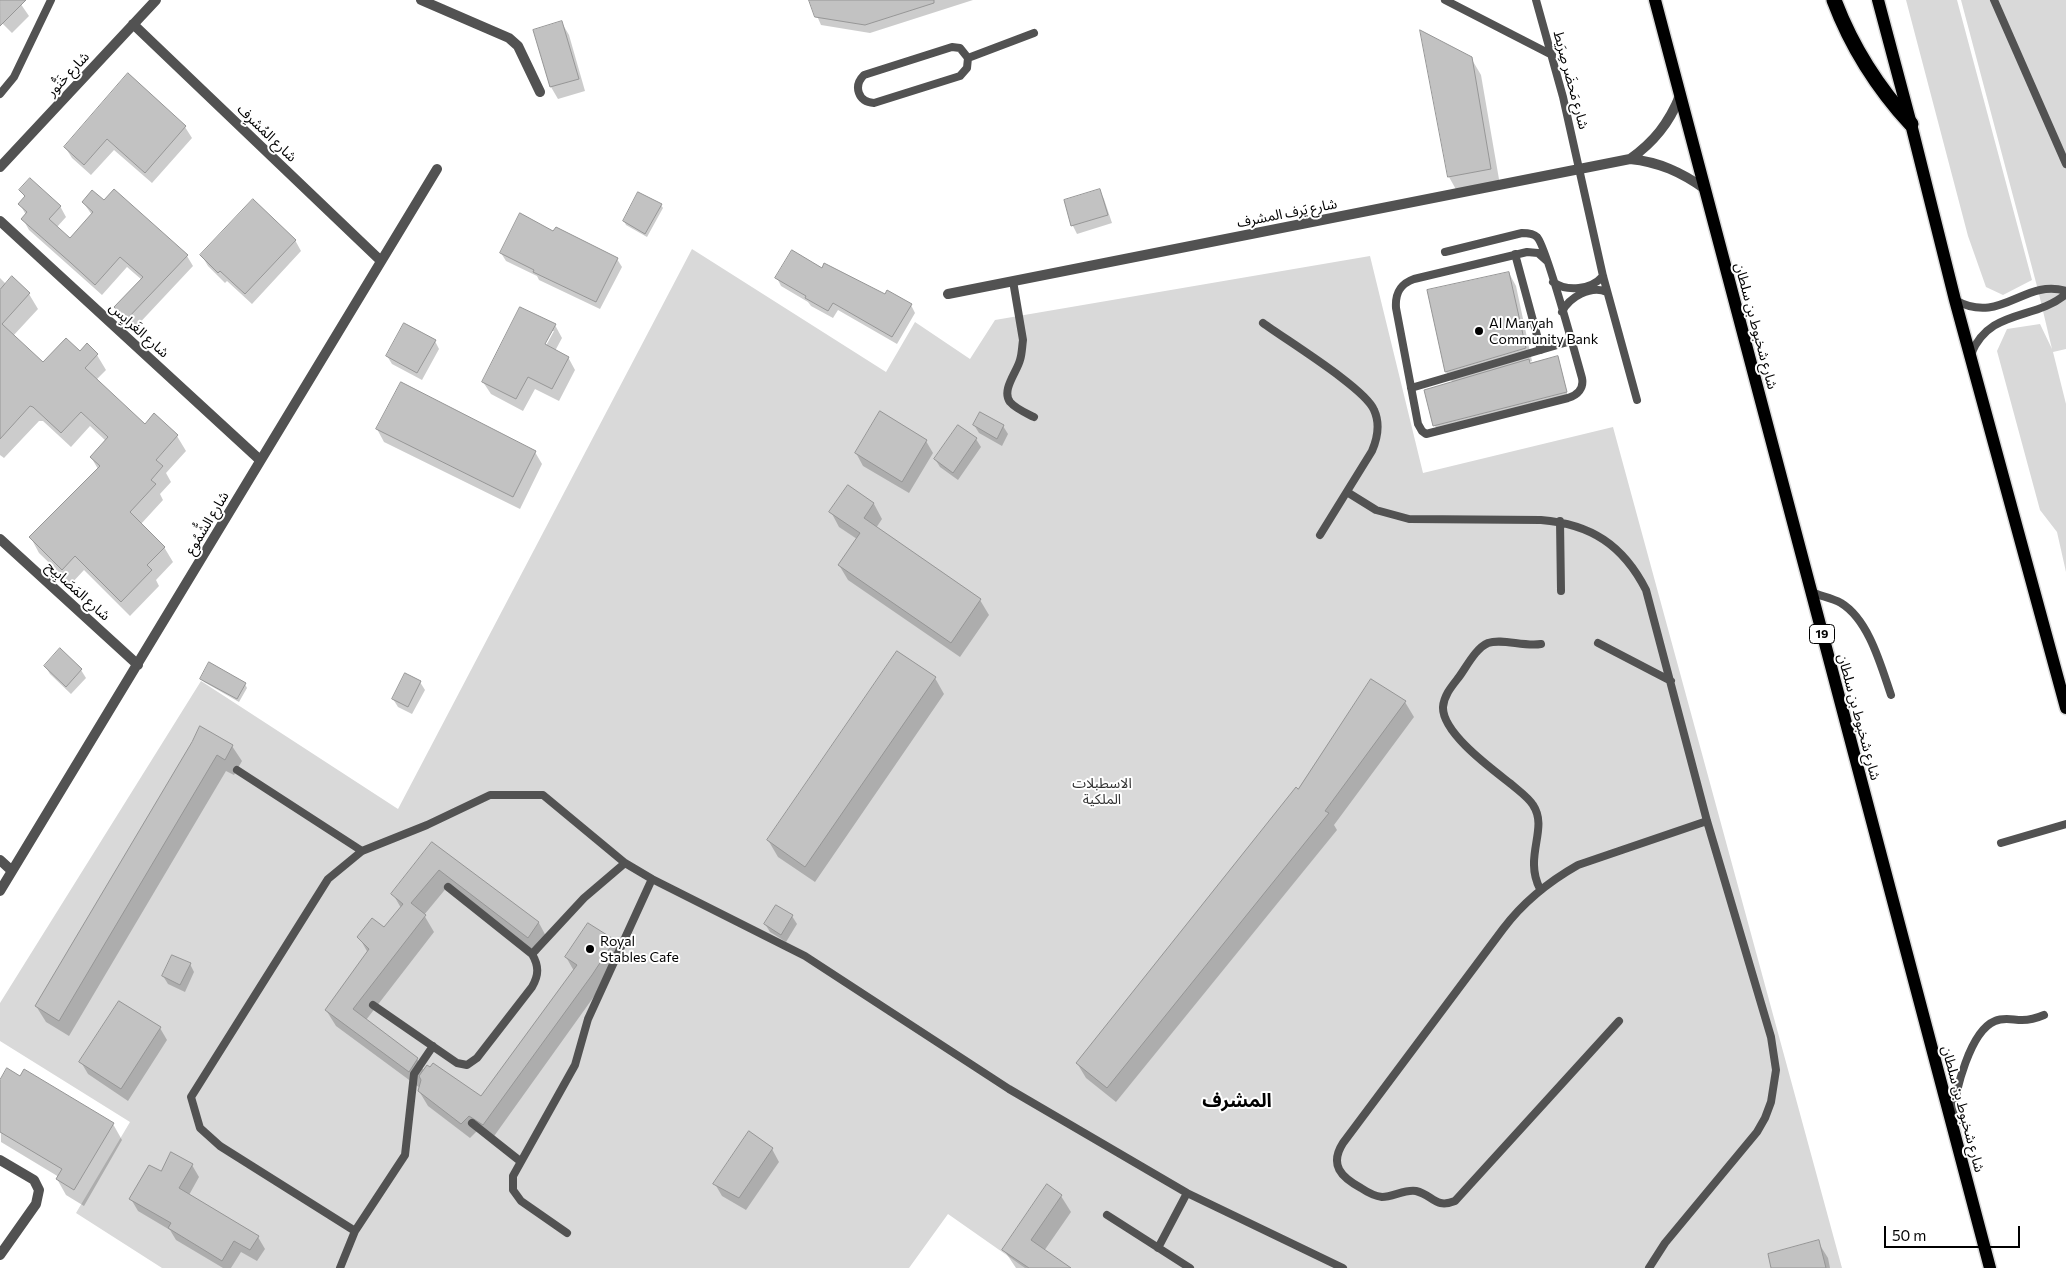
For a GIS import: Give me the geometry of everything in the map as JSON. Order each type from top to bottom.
[{"type":"highway","points":[[1834,0],[1853,44],[1865,66],[1889,99],[1911,124]]},
{"type":"main road","name":"شارع شخبوط بن سلطان","points":[[1655,0],[1990,1268]]},
{"type":"main road","points":[[1878,0],[1955,300],[2066,708]]},
{"type":"street","name":"شارع خَنُّور","points":[[0,167],[156,0]]},
{"type":"street","points":[[421,0],[509,38],[518,46],[540,92]]},
{"type":"street","name":"شارع المُشرِف","points":[[133,24],[381,261]]},
{"type":"street","name":"شارع يَرف المشرف","points":[[1630,159],[1655,138],[1674,111],[1680,96]]},
{"type":"street","name":"شارع يَرف المشرف","points":[[948,294],[1630,159],[1647,161],[1670,168],[1705,189]]},
{"type":"street","name":"شارع الشُّمُوع","points":[[0,891],[437,169]]},
{"type":"street","name":"شارع الغَرايِس","points":[[0,221],[260,460]]},
{"type":"street","name":"شارع المَصَابِيح","points":[[0,538],[138,665]]},
{"type":"street","points":[[0,860],[12,871]]},
{"type":"street","points":[[0,1160],[34,1180],[39,1190],[36,1204],[0,1255]]},
{"type":"lane","points":[[0,94],[14,77],[51,0]]},
{"type":"lane","points":[[1445,0],[1552,56]]},
{"type":"lane","name":"شارع مَحضَر صِرَيط","points":[[1536,0],[1580,168],[1607,292],[1637,400]]},
{"type":"lane","points":[[1994,0],[2066,164]]},
{"type":"lane","points":[[968,58],[1034,33]]},
{"type":"lane","points":[[956,47],[964,51],[968,58],[967,68],[955,78],[874,103],[865,101],[859,93],[858,83],[864,75],[939,50],[956,47]]},
{"type":"lane","points":[[1445,252],[1529,233],[1538,237],[1547,262],[1583,383],[1579,392],[1568,398],[1426,434],[1418,424],[1396,302],[1396,296],[1403,285],[1414,279],[1515,254],[1538,253],[1547,262]]},
{"type":"lane","points":[[1515,254],[1541,350]]},
{"type":"lane","points":[[1553,282],[1571,289],[1590,285],[1603,276]]},
{"type":"lane","points":[[1013,281],[1022,350],[1018,369],[1007,395],[1011,403],[1034,417]]},
{"type":"lane","points":[[1955,300],[1971,307],[1989,308],[2038,290],[2054,288],[2066,293]]},
{"type":"lane","points":[[1562,312],[1574,297],[1592,291],[1607,292]]},
{"type":"lane","points":[[1971,354],[1980,337],[1994,324],[2043,308],[2066,293]]},
{"type":"lane","points":[[1263,323],[1362,394],[1374,410],[1378,430],[1376,441],[1320,535]]},
{"type":"lane","points":[[1411,388],[1571,341]]},
{"type":"lane","points":[[1347,492],[1376,510],[1409,519],[1540,520],[1560,521],[1578,526],[1596,534],[1626,558],[1638,574],[1646,590],[1707,821],[1771,1037],[1776,1070],[1772,1102],[1757,1132],[1665,1243],[1650,1268]]},
{"type":"lane","points":[[1560,521],[1561,592]]},
{"type":"lane","points":[[1811,592],[1841,604],[1865,629],[1875,650],[1891,695]]},
{"type":"lane","points":[[1540,889],[1533,866],[1539,822],[1533,804],[1480,759],[1451,728],[1444,714],[1443,705],[1449,690],[1478,650],[1487,644],[1498,642],[1526,645],[1541,644]]},
{"type":"lane","points":[[1598,643],[1670,681]]},
{"type":"lane","points":[[237,770],[362,851]]},
{"type":"lane","points":[[355,1231],[220,1146],[200,1128],[191,1097],[328,879],[362,851],[427,825],[490,795],[543,795],[625,863],[652,880],[805,956],[1009,1089],[1187,1193],[1343,1268]]},
{"type":"lane","points":[[1619,1021],[1456,1201],[1442,1204],[1414,1191],[1389,1196],[1376,1196],[1346,1180],[1340,1173],[1337,1157],[1343,1143],[1514,914],[1540,889],[1559,876],[1600,856],[1707,821]]},
{"type":"lane","points":[[2001,843],[2066,824]]},
{"type":"lane","points":[[532,954],[584,898],[625,863]]},
{"type":"lane","points":[[567,1233],[517,1196],[513,1190],[513,1176],[575,1065],[588,1019],[652,880]]},
{"type":"lane","points":[[373,1005],[462,1065],[473,1062],[536,980],[538,971],[532,954],[448,887]]},
{"type":"lane","points":[[1952,1129],[1957,1090],[1970,1053],[1985,1027],[1994,1021],[2004,1018],[2022,1020],[2044,1015]]},
{"type":"lane","points":[[340,1268],[355,1231],[405,1154],[414,1074],[433,1046]]},
{"type":"lane","points":[[472,1123],[520,1161]]},
{"type":"lane","points":[[1158,1248],[1187,1193]]},
{"type":"lane","points":[[1107,1215],[1190,1268]]},
{"type":"green space","points":[[1906,0],[1957,0],[2032,280],[2003,295],[1986,287],[1968,236]]},
{"type":"green space","points":[[1961,0],[2066,0],[2066,349],[2053,352],[2066,404],[2066,572],[2057,532],[2040,510],[1997,351],[2007,329],[2040,324],[2052,349]]},
{"type":"green space","name":"الاسطبلات الملكية","points":[[692,249],[886,372],[915,322],[970,359],[995,320],[1370,256],[1423,473],[1613,427],[1842,1268],[1025,1268],[948,1214],[909,1268],[162,1268],[76,1213],[130,1122],[0,1041],[0,1003],[201,681],[398,809]]},
{"type":"building","points":[[0,0],[26,0],[0,26]]},
{"type":"building","points":[[809,0],[934,0],[934,3],[865,25],[815,17]]},
{"type":"building","points":[[562,21],[579,79],[550,87],[533,30]]},
{"type":"building","points":[[1420,30],[1472,57],[1491,169],[1448,177]]},
{"type":"building","points":[[128,73],[186,126],[145,173],[107,139],[84,165],[64,147]]},
{"type":"building","points":[[30,178],[61,206],[49,219],[70,238],[93,212],[82,202],[92,190],[104,200],[114,189],[188,255],[126,320],[114,307],[143,277],[120,257],[95,285],[21,219],[27,212],[18,204],[25,196],[19,190]]},
{"type":"building","points":[[1100,189],[1108,215],[1071,226],[1064,200]]},
{"type":"building","points":[[638,192],[662,204],[645,234],[623,221]]},
{"type":"building","points":[[253,199],[296,240],[245,294],[220,271],[218,273],[200,255]]},
{"type":"building","points":[[520,213],[553,231],[556,227],[618,258],[596,302],[533,272],[534,270],[500,253]]},
{"type":"building","points":[[792,250],[822,268],[824,263],[885,294],[887,290],[912,304],[892,337],[833,303],[828,311],[775,278]]},
{"type":"building","name":"Al Maryah Community Bank","points":[[1509,272],[1526,348],[1445,372],[1427,290]]},
{"type":"building","points":[[12,276],[30,293],[2,324],[43,362],[66,338],[80,351],[87,343],[98,354],[85,368],[145,424],[154,413],[178,435],[156,460],[163,466],[151,480],[156,484],[130,512],[165,547],[147,565],[152,570],[121,602],[75,556],[62,570],[29,537],[100,466],[90,457],[108,437],[81,412],[61,433],[30,406],[0,439],[0,290]]},
{"type":"building","points":[[520,307],[556,324],[545,344],[569,357],[552,389],[528,377],[516,399],[482,382]]},
{"type":"building","points":[[404,323],[436,340],[417,373],[386,356]]},
{"type":"building","points":[[1558,356],[1567,392],[1433,426],[1424,390],[1529,359],[1530,363]]},
{"type":"building","points":[[401,382],[536,451],[513,497],[376,429]]},
{"type":"building","points":[[880,411],[927,440],[902,482],[855,453]]},
{"type":"building","points":[[980,412],[1004,425],[997,439],[973,425]]},
{"type":"building","points":[[958,425],[977,438],[953,473],[934,459]]},
{"type":"building","points":[[848,485],[874,503],[864,518],[981,599],[951,643],[838,565],[860,533],[829,512]]},
{"type":"building","points":[[60,648],[82,669],[66,687],[44,666]]},
{"type":"building","points":[[897,651],[936,677],[805,867],[767,840]]},
{"type":"building","points":[[209,662],[246,683],[237,699],[200,679]]},
{"type":"building","points":[[405,673],[421,681],[408,707],[392,699]]},
{"type":"building","points":[[1371,679],[1406,701],[1325,811],[1329,813],[1107,1088],[1076,1063],[1296,787],[1298,789]]},
{"type":"building","points":[[200,726],[233,745],[225,760],[217,755],[59,1021],[35,1006]]},
{"type":"building","points":[[432,842],[539,922],[528,938],[439,870],[411,903],[426,915],[353,1009],[418,1058],[409,1072],[325,1010],[369,949],[357,937],[372,918],[384,927],[403,904],[391,894]]},
{"type":"building","points":[[776,905],[793,915],[781,935],[764,924]]},
{"type":"building","points":[[588,923],[615,940],[592,975],[483,1125],[469,1116],[461,1124],[418,1091],[421,1080],[419,1076],[427,1065],[430,1067],[433,1063],[481,1096],[577,965],[565,957]]},
{"type":"building","points":[[172,955],[191,963],[180,985],[162,976]]},
{"type":"building","points":[[119,1001],[161,1027],[121,1089],[79,1062]]},
{"type":"building","points":[[7,1068],[20,1076],[24,1069],[114,1123],[74,1190],[56,1179],[62,1169],[0,1132],[0,1080]]},
{"type":"building","points":[[749,1131],[773,1148],[739,1198],[713,1184]]},
{"type":"building","points":[[171,1152],[193,1164],[179,1188],[259,1236],[250,1250],[234,1241],[222,1261],[168,1228],[171,1223],[129,1199],[149,1165],[161,1171]]},
{"type":"building","points":[[1047,1184],[1062,1195],[1031,1240],[1071,1268],[1029,1268],[1002,1250]]},
{"type":"building","points":[[1819,1240],[1826,1268],[1771,1268],[1768,1254]]},
{"type":"place","name":"Al Maryah Community Bank","points":[[1479,331]]},
{"type":"place","name":"Royal Stables Cafe","points":[[590,949]]},
{"type":"district","name":"المشرف","points":[[1237,1101]]}]
